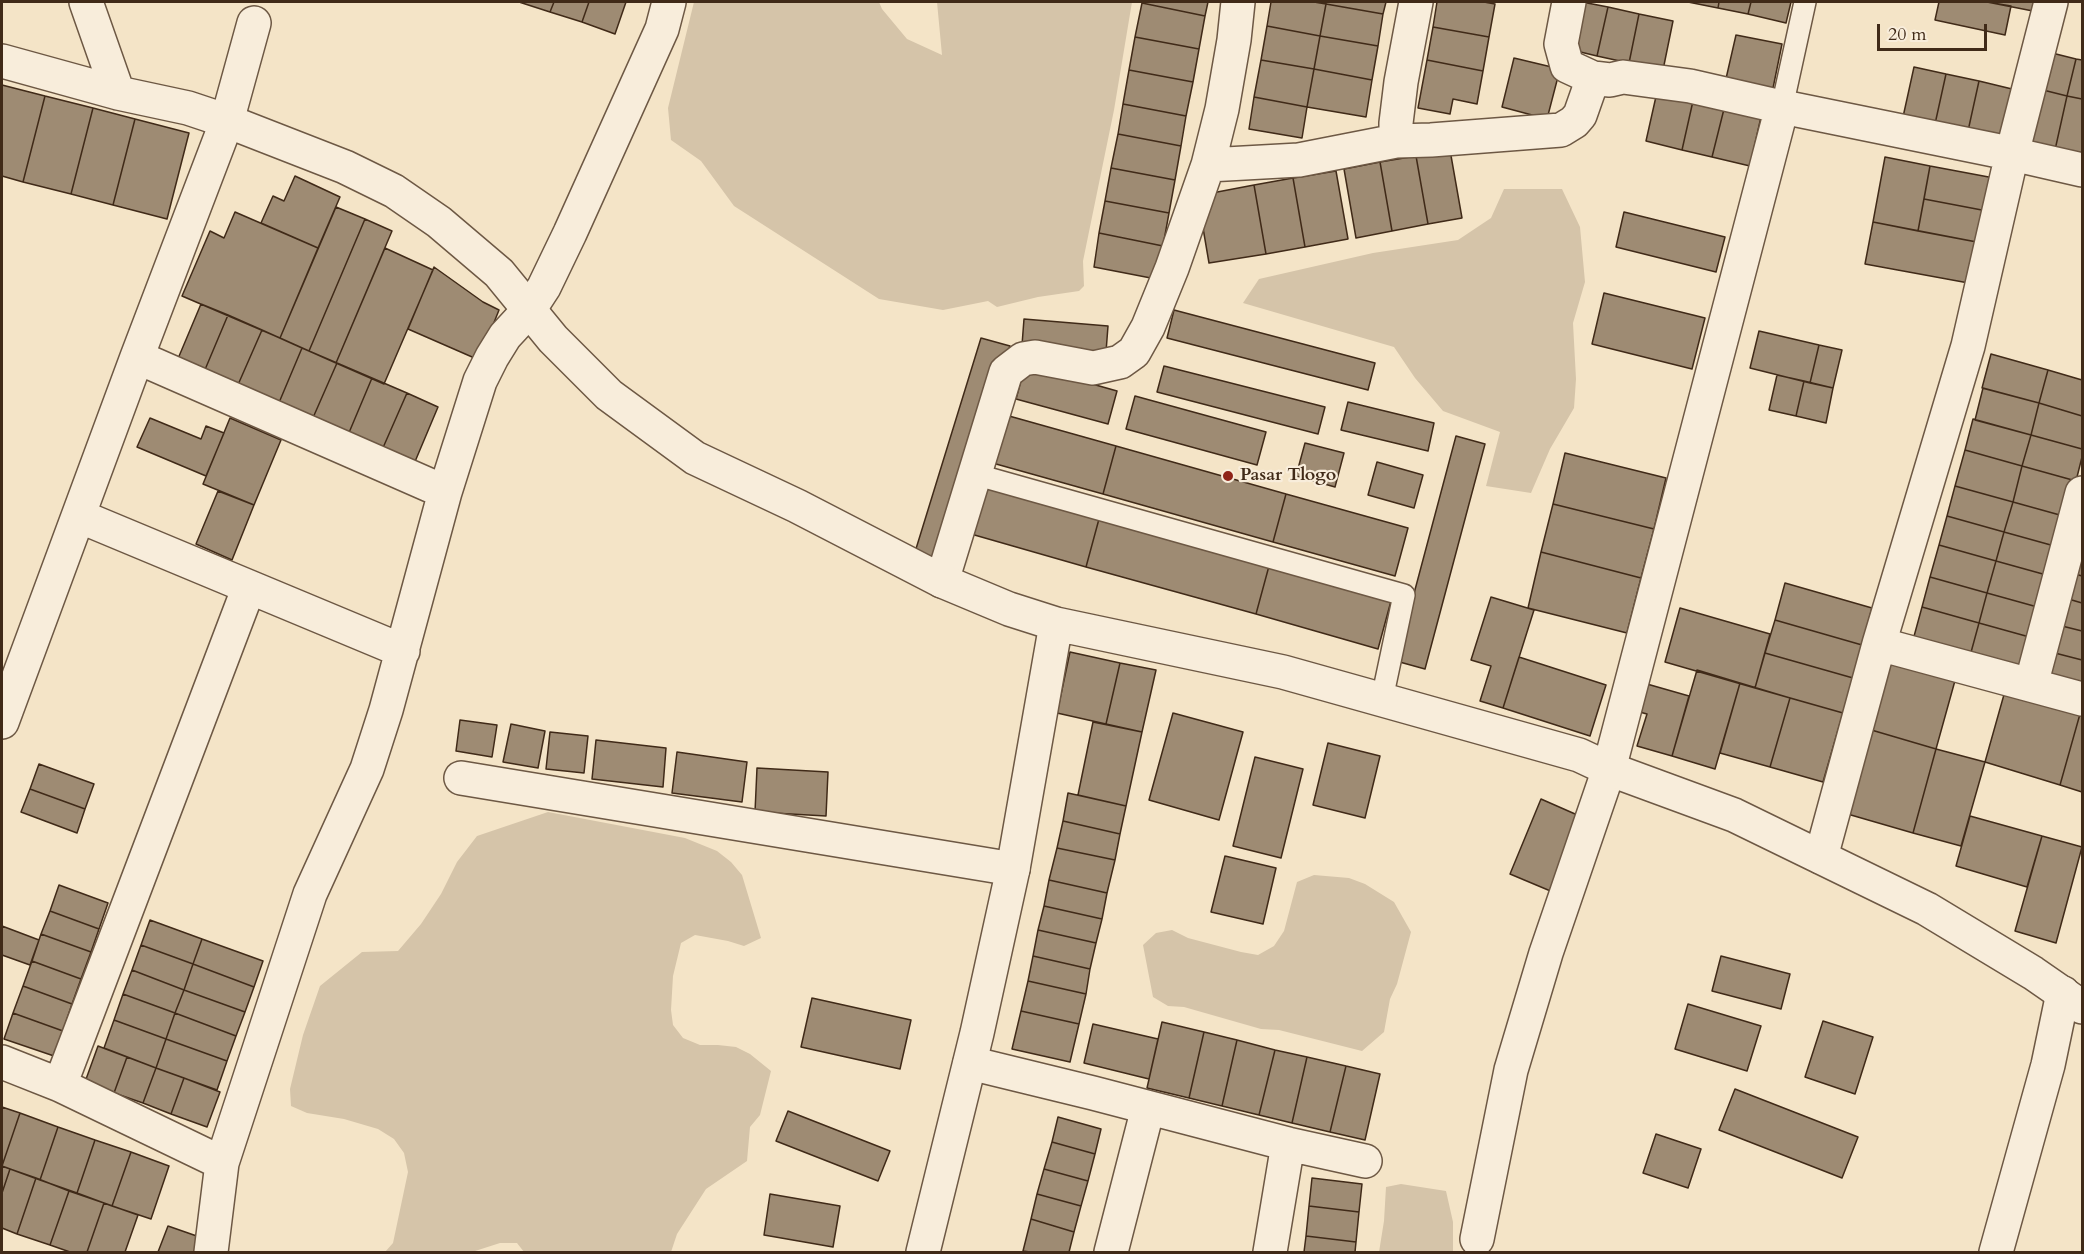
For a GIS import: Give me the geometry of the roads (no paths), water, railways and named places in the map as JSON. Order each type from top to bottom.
[{"type":"street","points":[[86,2],[118,93]]},
{"type":"street","points":[[212,1252],[222,1163],[310,894],[367,769],[403,651],[445,492],[480,381],[505,336],[529,310],[544,287],[662,29],[669,2]]},
{"type":"street","points":[[942,581],[1006,372],[1023,360],[1035,357],[1093,368],[1120,362],[1134,351],[1148,327],[1172,268],[1208,165],[1228,74],[1238,2]]},
{"type":"street","points":[[1396,141],[1401,82],[1416,2]]},
{"type":"street","points":[[1569,2],[1561,44],[1567,66],[1593,78],[1610,80],[1623,77],[1690,86],[2082,170]]},
{"type":"street","points":[[1821,857],[1879,644],[1968,346],[2012,154],[2051,2]]},
{"type":"street","points":[[2,722],[136,357],[227,121],[254,23]]},
{"type":"street","points":[[2,62],[118,93],[188,108],[345,167],[394,191],[439,222],[499,273],[553,339],[609,395],[694,458],[797,506],[942,581],[1009,609],[1056,624],[1283,672],[1580,755],[1609,769],[1734,815],[1927,909],[2073,1000],[2048,1065],[1996,1252]]},
{"type":"street","points":[[1208,165],[1299,160],[1396,141],[1561,130],[1580,115],[1593,78]]},
{"type":"street","points":[[1477,1239],[1511,1070],[1546,953],[1609,769],[1782,107]]},
{"type":"street","points":[[136,357],[445,492]]},
{"type":"street","points":[[2031,685],[2082,493]]},
{"type":"street","points":[[79,516],[403,651]]},
{"type":"street","points":[[60,1085],[249,587]]},
{"type":"street","points":[[923,1252],[970,1063],[1013,869],[1056,624]]},
{"type":"street","points":[[1879,644],[2082,699]]},
{"type":"street","points":[[461,778],[1013,869]]},
{"type":"street","points":[[2,1062],[60,1085],[222,1163]]},
{"type":"street","points":[[970,1063],[1288,1144],[1365,1161]]},
{"type":"street","points":[[1111,1252],[1148,1108]]},
{"type":"street","points":[[1270,1252],[1288,1144]]},
{"type":"lane","points":[[1782,107],[1805,2]]},
{"type":"lane","points":[[988,478],[1404,595],[1382,699]]},
{"type":"place","name":"Pasar Tlogo","points":[[1228,476]]}]
